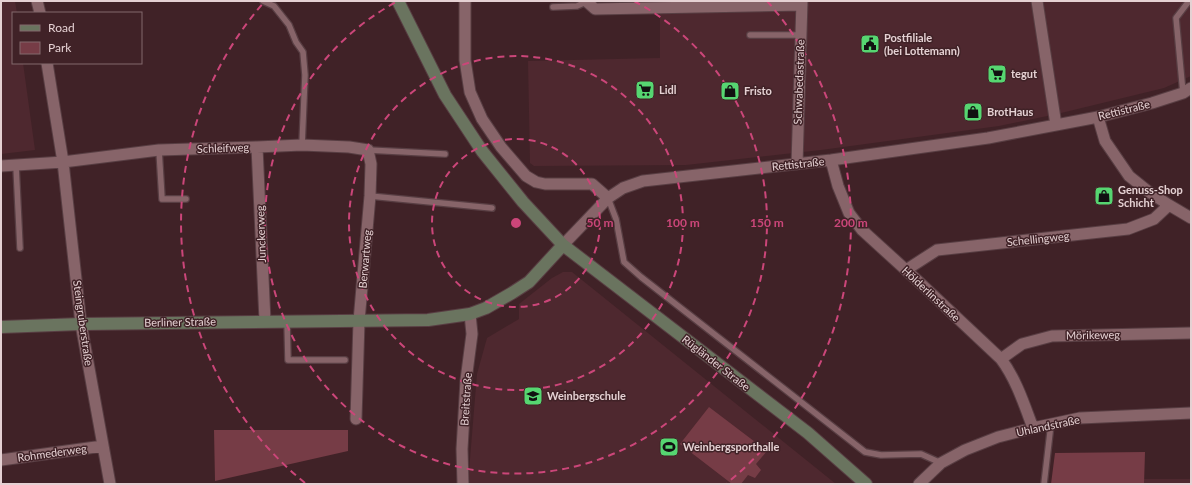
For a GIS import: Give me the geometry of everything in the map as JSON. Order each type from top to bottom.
[{"type":"main road","name":"Rügländer Straße","points":[[398,1],[445,95],[482,151],[523,202],[563,245],[808,433],[866,484]]},
{"type":"main road","name":"Berliner Straße","points":[[1,327],[264,321],[428,320],[470,314],[486,308],[530,282],[563,245]]},
{"type":"street","points":[[38,1],[40,12]]},
{"type":"street","points":[[465,1],[465,60],[470,92],[482,119],[501,147],[526,176],[536,182],[545,184],[592,184],[608,198]]},
{"type":"street","points":[[1037,1],[1056,125]]},
{"type":"street","points":[[586,2],[595,9],[802,3]]},
{"type":"street","name":"Schwabedastraße","points":[[797,164],[802,3]]},
{"type":"street","name":"Steingruberstraße","points":[[47,64],[63,162],[81,324],[110,484]]},
{"type":"street","name":"Rettistraße","points":[[563,245],[608,198],[623,188],[643,181],[831,160],[988,138],[1098,117],[1152,103],[1187,91]]},
{"type":"street","points":[[1098,117],[1105,141],[1129,176],[1169,206],[1191,218]]},
{"type":"street","name":"Schleifweg","points":[[1,166],[63,162],[159,150],[302,145],[349,147],[368,150]]},
{"type":"street","name":"Junckerweg","points":[[257,147],[264,321]]},
{"type":"street","name":"Berwartweg","points":[[359,321],[370,196],[371,164],[368,150]]},
{"type":"street","name":"Hölderlinstraße","points":[[831,160],[838,186],[849,212],[862,230],[1001,359],[1009,370],[1017,387],[1033,428]]},
{"type":"street","name":"Schellingweg","points":[[906,270],[937,250],[1128,229],[1154,219],[1169,206]]},
{"type":"street","name":"Breitstraße","points":[[463,484],[462,449],[466,380],[472,334],[470,314]]},
{"type":"street","points":[[356,419],[359,321]]},
{"type":"street","name":"Mörikeweg","points":[[1001,359],[1022,344],[1052,336],[1191,333]]},
{"type":"street","name":"Uhlandstraße","points":[[919,484],[941,463],[965,450],[998,437],[1080,418],[1191,413]]},
{"type":"street","name":"Rohmederweg","points":[[1,460],[103,446]]},
{"type":"lane","points":[[263,1],[274,6],[289,25],[296,42],[303,52],[305,75],[302,145]]},
{"type":"lane","points":[[1187,91],[1176,18],[1189,1]]},
{"type":"lane","points":[[554,7],[577,6],[586,2]]},
{"type":"lane","points":[[750,35],[801,35]]},
{"type":"lane","points":[[159,150],[162,199],[186,199]]},
{"type":"lane","name":"Schleifweg","points":[[368,150],[445,154]]},
{"type":"lane","points":[[16,166],[20,248]]},
{"type":"lane","points":[[370,196],[492,208]]},
{"type":"lane","points":[[608,198],[616,219],[624,262],[641,277],[865,452],[881,455],[921,454],[941,463]]},
{"type":"lane","points":[[287,321],[288,360],[345,360]]},
{"type":"lane","points":[[1044,484],[1051,424]]},
{"type":"shaded area","points":[[1,1],[15,1],[17,12],[12,12],[12,64],[23,64],[35,150],[1,154]]},
{"type":"shaded area","points":[[648,1],[1191,1],[1191,76],[1164,88],[1057,114],[999,126],[821,150],[686,165],[534,166],[530,163],[528,61],[660,58],[660,13],[648,12]]},
{"type":"shaded area","points":[[563,272],[572,272],[836,484],[470,484],[469,471],[477,374],[487,338],[519,319],[519,304],[552,278]]},
{"type":"shaded area","points":[[1144,479],[1191,479],[1191,484],[1144,484]]},
{"type":"green space","points":[[709,407],[767,451],[756,464],[761,470],[755,478],[748,475],[741,484],[732,484],[680,444]]},
{"type":"green space","points":[[214,430],[348,430],[348,451],[215,481]]},
{"type":"green space","points":[[1145,452],[1144,484],[1051,484],[1055,453]]},
{"type":"place","name":"Postfiliale (bei Lottemann)","points":[[870,44]]},
{"type":"place","name":"tegut","points":[[997,74]]},
{"type":"place","name":"Lidl","points":[[645,90]]},
{"type":"place","name":"Fristo","points":[[730,91]]},
{"type":"place","name":"BrotHaus","points":[[973,112]]},
{"type":"place","name":"Genuss-Shop Schicht","points":[[1104,196]]},
{"type":"place","name":"Weinbergschule","points":[[533,396]]},
{"type":"place","name":"Weinbergsporthalle","points":[[669,447]]}]
